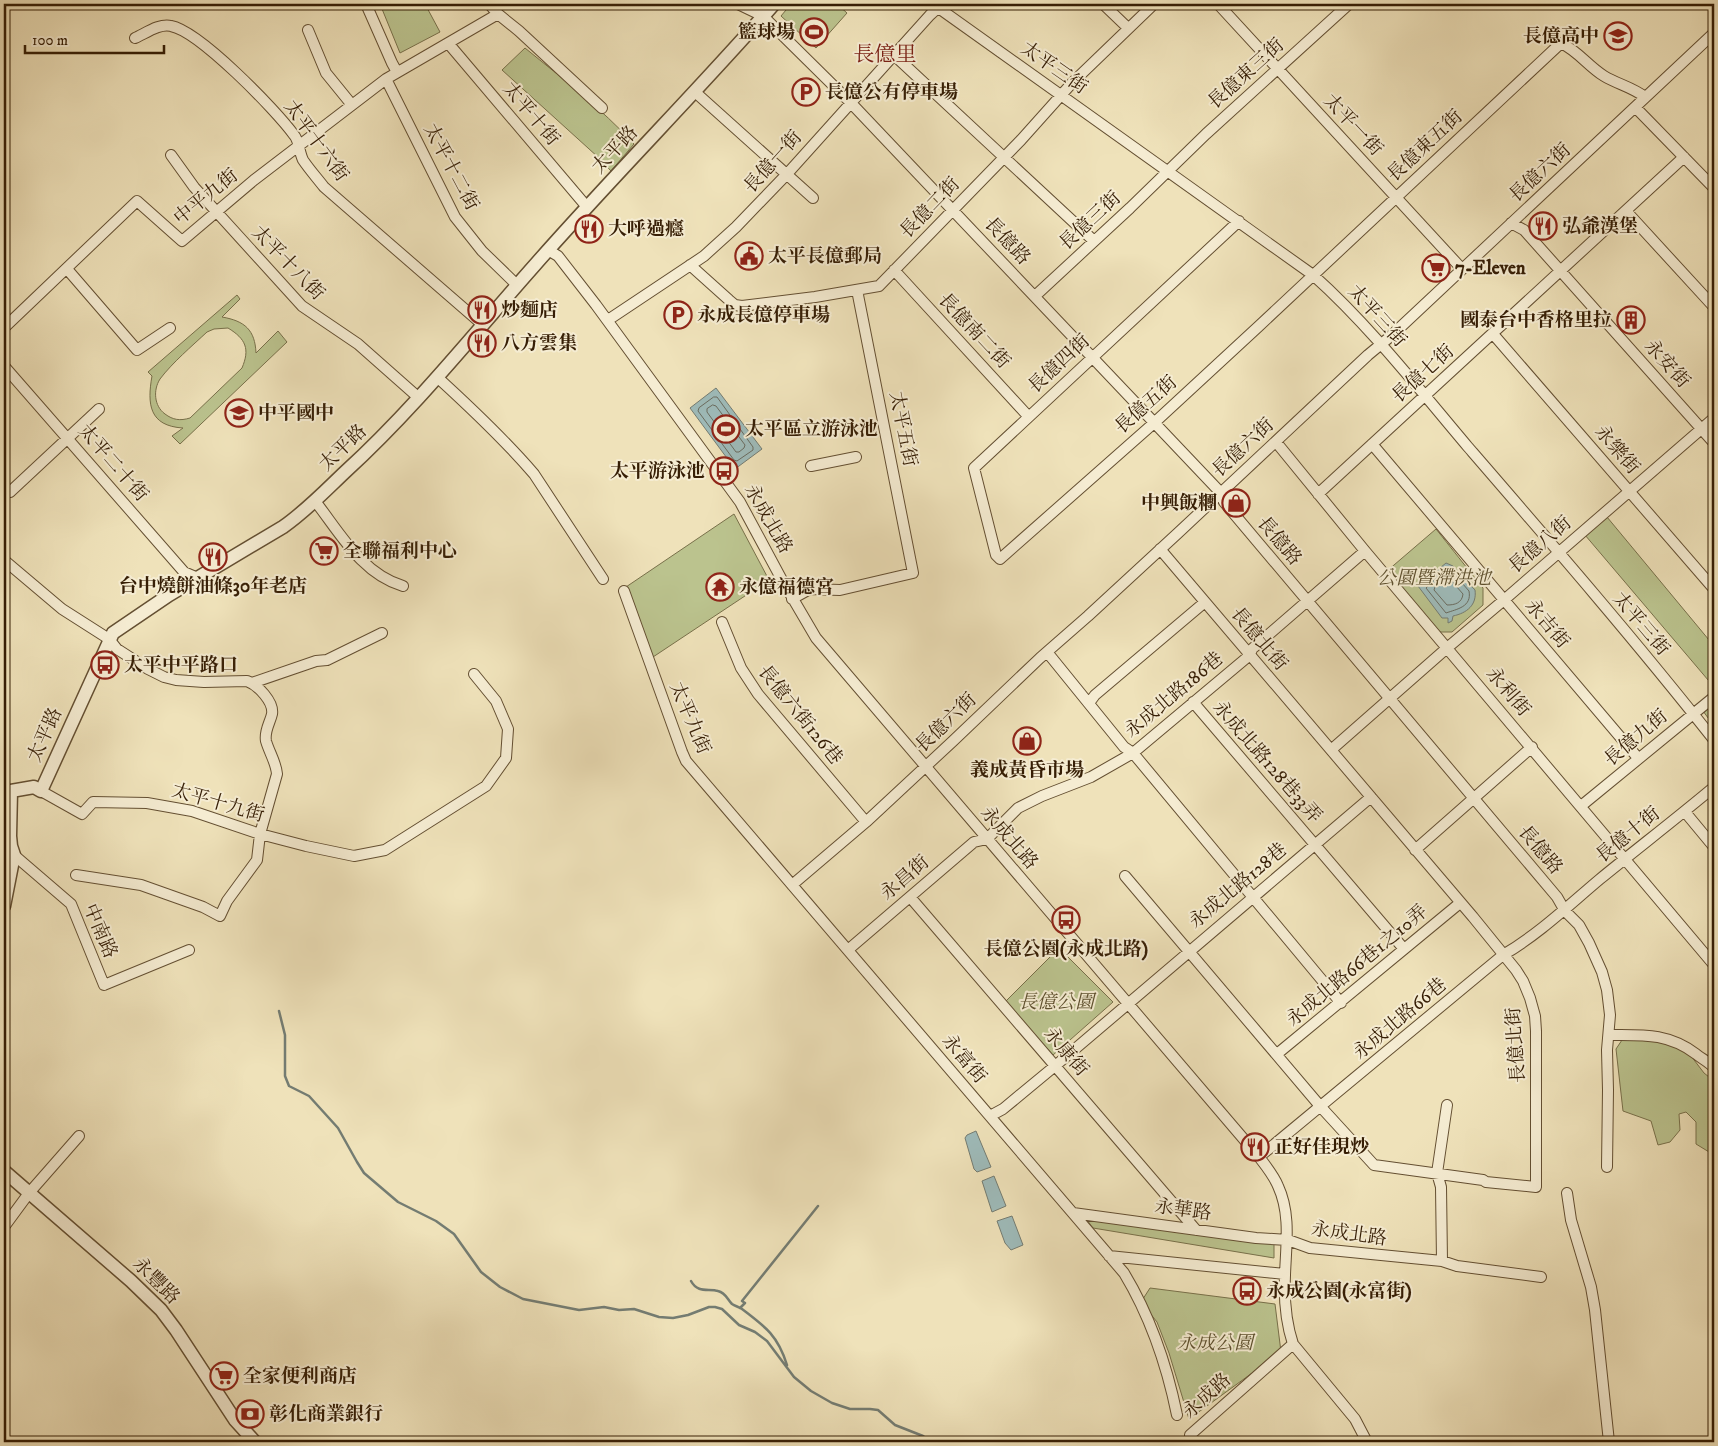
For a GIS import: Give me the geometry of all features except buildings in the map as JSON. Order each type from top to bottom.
[{"type":"street","points":[[366,4],[392,63],[398,72]]},
{"type":"street","points":[[489,4],[602,108]]},
{"type":"street","name":"長億路","points":[[738,4],[763,16],[851,103],[1220,493],[1224,502],[1307,602],[1579,925],[1602,972],[1607,990],[1610,1015],[1610,1035],[1607,1050],[1607,1167]]},
{"type":"street","name":"太平路","points":[[4,906],[14,855],[10,836],[7,789],[34,787],[41,791],[113,633],[123,624],[297,518],[354,465],[418,398],[548,250],[774,4]]},
{"type":"street","points":[[1103,4],[1128,28]]},
{"type":"street","name":"長億二街","points":[[690,265],[735,305],[742,306],[879,286],[1061,95],[1154,4]]},
{"type":"street","name":"太平一街","points":[[1218,4],[1462,269]]},
{"type":"street","name":"長億東三街","points":[[1168,171],[1349,4]]},
{"type":"street","name":"長億一街","points":[[608,320],[704,256],[736,227],[787,174],[938,5]]},
{"type":"street","name":"太平三街","points":[[938,5],[1239,221],[1328,288],[1425,397],[1714,740]]},
{"type":"street","name":"中平九街","points":[[4,328],[67,270],[137,201],[182,241],[216,211],[297,147],[386,80],[498,14]]},
{"type":"street","name":"太平十六街","points":[[135,38],[161,26],[172,26],[185,31],[216,54],[274,111],[296,137],[297,147],[303,160],[324,187],[483,325]]},
{"type":"street","points":[[308,30],[326,73],[352,105]]},
{"type":"street","name":"長億六街","points":[[792,885],[866,822],[1714,33]]},
{"type":"street","name":"太平十街","points":[[448,43],[587,207]]},
{"type":"street","name":"長億東五街","points":[[1313,275],[1561,43],[1577,53],[1604,76],[1635,89],[1645,97]]},
{"type":"street","points":[[894,55],[1094,241]]},
{"type":"street","name":"太平十二街","points":[[386,80],[455,218],[482,250],[517,285]]},
{"type":"street","points":[[695,92],[813,198]]},
{"type":"street","points":[[1635,107],[1714,188]]},
{"type":"street","name":"太平十八街","points":[[170,155],[194,187],[302,306],[358,344],[418,398]]},
{"type":"street","name":"長億七街","points":[[1318,494],[1684,157]]},
{"type":"street","name":"長億三街","points":[[1035,296],[1168,171]]},
{"type":"street","points":[[1626,211],[1714,307]]},
{"type":"street","name":"長億四街","points":[[1000,559],[996,555],[974,468],[1239,221]]},
{"type":"street","name":"永安街","points":[[1511,223],[1524,230],[1714,443]]},
{"type":"street","name":"永成北路","points":[[548,250],[558,256],[608,320],[740,502],[792,599],[816,638],[1259,1157],[1278,1186],[1284,1202],[1288,1240],[1310,1248],[1442,1262],[1456,1266],[1541,1277]]},
{"type":"street","points":[[67,270],[137,350],[170,328]]},
{"type":"street","name":"長億南二街","points":[[894,270],[1028,416]]},
{"type":"street","name":"長億五街","points":[[1000,559],[1154,423],[1313,275]]},
{"type":"street","name":"太平五街","points":[[792,599],[810,589],[840,590],[913,574],[858,290]]},
{"type":"street","name":"永樂街","points":[[1493,334],[1714,589]]},
{"type":"street","name":"太平二十街","points":[[4,366],[184,572],[198,578]]},
{"type":"street","points":[[437,377],[481,417],[529,469],[603,579]]},
{"type":"street","points":[[10,492],[99,410]]},
{"type":"street","name":"長億八街","points":[[1389,699],[1714,418]]},
{"type":"street","name":"永利街","points":[[1276,442],[1365,551],[1714,965]]},
{"type":"street","name":"永吉街","points":[[1372,444],[1638,758]]},
{"type":"street","points":[[811,466],[856,457]]},
{"type":"street","points":[[315,501],[364,564],[384,579],[404,586]]},
{"type":"street","name":"長億北街","points":[[1160,549],[1371,797],[1523,981],[1535,1016],[1536,1187],[1486,1182],[1437,1173]]},
{"type":"street","name":"永成北路186巷","points":[[987,839],[1018,808],[1042,796],[1091,777],[1133,753],[1250,656],[1252,649],[1365,551]]},
{"type":"street","points":[[4,560],[62,609],[109,639],[117,649],[148,670],[176,680],[204,682],[240,681],[252,683],[316,661],[327,660],[382,633]]},
{"type":"street","name":"太平九街","points":[[624,591],[670,722],[686,761],[792,885]]},
{"type":"street","points":[[1089,703],[1095,695],[1204,602]]},
{"type":"street","name":"長億六街126巷","points":[[722,622],[741,668],[758,694],[866,822]]},
{"type":"street","points":[[1047,652],[1341,1003]]},
{"type":"street","name":"太平十九街","points":[[41,791],[82,814],[93,802],[147,803],[192,811],[260,834],[354,856],[385,850],[486,786],[506,758],[508,729],[496,701],[474,674]]},
{"type":"street","points":[[76,875],[141,885],[203,907],[220,916],[227,901],[257,860],[260,834],[277,774],[276,766],[266,740],[272,709],[262,692],[252,683]]},
{"type":"street","name":"長億九街","points":[[1581,806],[1714,697]]},
{"type":"street","points":[[1331,750],[1389,699]]},
{"type":"street","name":"永成北路128巷33弄","points":[[1193,702],[1404,949]]},
{"type":"street","points":[[1415,850],[1532,747]]},
{"type":"street","name":"長億十街","points":[[1565,910],[1714,787]]},
{"type":"street","name":"永成北路128巷","points":[[990,1116],[1003,1110],[1371,797]]},
{"type":"street","points":[[1685,812],[1714,847]]},
{"type":"street","name":"永昌街","points":[[848,949],[974,842],[987,839]]},
{"type":"street","name":"中南路","points":[[14,855],[71,904],[104,985],[189,950]]},
{"type":"street","points":[[1126,876],[1320,1106],[1374,1165],[1437,1173]]},
{"type":"street","name":"永富街","points":[[792,885],[1124,1273],[1145,1314],[1165,1368],[1177,1415]]},
{"type":"street","name":"永康街","points":[[910,897],[1196,1230]]},
{"type":"street","name":"永成北路66巷1之10弄","points":[[1277,1054],[1460,903]]},
{"type":"street","name":"永成北路66巷","points":[[1259,1157],[1503,955],[1565,910]]},
{"type":"street","points":[[1610,1035],[1650,1035],[1665,1038],[1688,1048],[1713,1064]]},
{"type":"street","points":[[1442,1262],[1442,1187],[1437,1173],[1446,1105]]},
{"type":"street","points":[[4,1227],[29,1193],[79,1136]]},
{"type":"street","name":"永豐路","points":[[4,1171],[131,1281],[161,1310],[235,1420],[255,1442]]},
{"type":"street","points":[[1568,1193],[1571,1220],[1591,1287],[1595,1310],[1609,1442]]},
{"type":"street","name":"永華路","points":[[1073,1213],[1256,1238],[1288,1240]]},
{"type":"street","points":[[1288,1240],[1285,1274],[1286,1299],[1293,1344],[1355,1419],[1366,1442]]},
{"type":"street","points":[[1110,1256],[1285,1274]]},
{"type":"street","name":"永成路","points":[[1190,1435],[1293,1344]]},
{"type":"green space","points":[[380,4],[425,4],[440,32],[400,53]]},
{"type":"green space","name":"籃球場","points":[[791,4],[837,4],[847,13],[816,48],[781,16]]},
{"type":"green space","points":[[525,48],[595,106],[634,144],[611,171],[502,70]]},
{"type":"green space","points":[[237,295],[240,299],[222,317],[237,321],[247,328],[254,338],[256,353],[278,331],[287,342],[180,444],[172,436],[183,428],[163,423],[153,412],[150,396],[152,376],[148,372]],"holes":[[[228,328],[245,345],[246,355],[242,368],[190,418],[171,418],[161,411],[156,398],[156,388],[165,373],[207,332],[214,329]]]},
{"type":"green space","points":[[734,514],[769,580],[650,659],[623,589]]},
{"type":"green space","points":[[1607,517],[1714,646],[1714,687],[1585,535]]},
{"type":"green space","name":"公園暨滯洪池","points":[[1436,529],[1483,588],[1483,605],[1452,632],[1438,632],[1387,571]]},
{"type":"green space","points":[[1714,702],[1714,726],[1703,711]]},
{"type":"green space","name":"長億公園","points":[[1059,948],[1113,1002],[1053,1055],[1005,1002]]},
{"type":"green space","points":[[1646,1039],[1673,1044],[1688,1052],[1704,1073],[1714,1081],[1714,1155],[1696,1144],[1696,1122],[1686,1112],[1679,1114],[1680,1130],[1670,1142],[1658,1145],[1651,1121],[1623,1111],[1616,1049],[1622,1040]]},
{"type":"green space","points":[[1084,1216],[1274,1242],[1274,1258],[1093,1228]]},
{"type":"green space","name":"永成公園","points":[[1150,1288],[1275,1304],[1281,1352],[1189,1419],[1169,1353],[1157,1322],[1141,1302]]},
{"type":"water","name":"太平區立游泳池","points":[[716,388],[762,449],[735,469],[690,408]]},
{"type":"water","points":[[1446,563],[1453,566],[1475,590],[1473,604],[1470,608],[1463,613],[1453,616],[1452,621],[1448,623],[1448,618],[1442,618],[1418,586]]},
{"type":"water","points":[[976,1131],[991,1167],[977,1172],[974,1169],[965,1138]]},
{"type":"water","points":[[994,1176],[1006,1206],[992,1212],[982,1181]]},
{"type":"water","points":[[1012,1216],[1023,1245],[1011,1250],[1005,1243],[997,1221]]},
{"type":"waterway","points":[[279,1011],[285,1035],[285,1076],[289,1086],[309,1096],[338,1128],[364,1173],[398,1202],[436,1221],[454,1234],[481,1272],[500,1287],[523,1299],[579,1310],[604,1307],[619,1310],[634,1309],[659,1317],[673,1318],[688,1315],[709,1307],[722,1309],[739,1325],[755,1332],[767,1341],[794,1377],[811,1391],[832,1403],[850,1409],[878,1410],[895,1425],[923,1436],[931,1442]]},
{"type":"waterway","points":[[740,1308],[745,1303],[742,1301],[818,1206]]},
{"type":"waterway","points":[[691,1281],[697,1288],[723,1293],[732,1304],[758,1321],[775,1339],[787,1365]]},
{"type":"place","name":"籃球場","points":[[814,32]]},
{"type":"place","name":"長億高中","points":[[1618,36]]},
{"type":"place","name":"長億公有停車場","points":[[806,92]]},
{"type":"place","name":"弘爺漢堡","points":[[1543,226]]},
{"type":"place","name":"大呼過癮","points":[[589,229]]},
{"type":"place","name":"太平長億郵局","points":[[749,256]]},
{"type":"place","name":"7-Eleven","points":[[1436,268]]},
{"type":"place","name":"炒麵店","points":[[482,310]]},
{"type":"place","name":"永成長億停車場","points":[[678,315]]},
{"type":"place","name":"國泰台中香格里拉","points":[[1631,320]]},
{"type":"place","name":"八方雲集","points":[[482,343]]},
{"type":"place","name":"中平國中","points":[[239,413]]},
{"type":"place","name":"太平區立游泳池","points":[[726,429]]},
{"type":"place","name":"太平游泳池","points":[[724,471]]},
{"type":"place","name":"中興飯糰","points":[[1236,503]]},
{"type":"place","name":"全聯福利中心","points":[[324,551]]},
{"type":"place","name":"台中燒餅油條30年老店","points":[[213,557]]},
{"type":"place","name":"永億福德宮","points":[[720,587]]},
{"type":"place","name":"太平中平路口","points":[[105,665]]},
{"type":"place","name":"義成黃昏市場","points":[[1027,741]]},
{"type":"place","name":"長億公園(永成北路)","points":[[1066,920]]},
{"type":"place","name":"正好佳現炒","points":[[1255,1147]]},
{"type":"place","name":"永成公園(永富街)","points":[[1247,1291]]},
{"type":"place","name":"全家便利商店","points":[[224,1376]]},
{"type":"place","name":"彰化商業銀行","points":[[250,1414]]},
{"type":"district","name":"長億里","points":[[885,55]]}]
